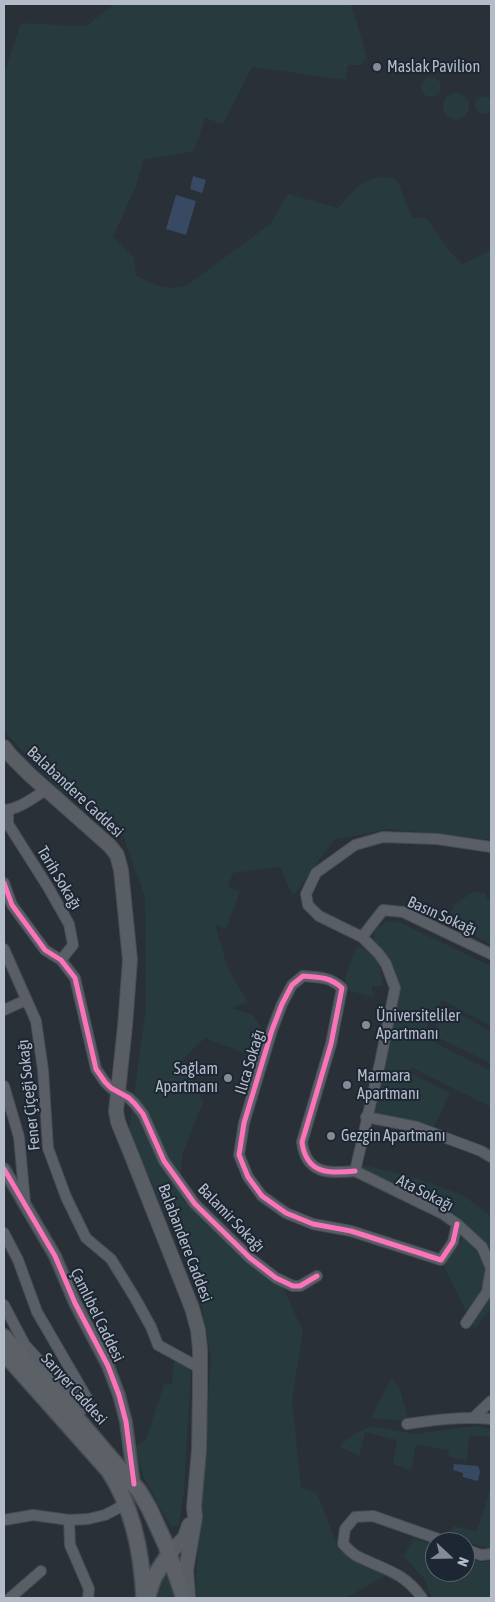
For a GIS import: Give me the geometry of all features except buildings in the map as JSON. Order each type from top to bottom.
[{"type":"main road","name":"Balabandere Caddesi","points":[[4,747],[46,790],[110,846],[117,855],[121,870],[130,960],[126,1026],[116,1111],[118,1122],[192,1308],[199,1339],[199,1450],[194,1507]]},
{"type":"main road","name":"Sarıyer Caddesi","points":[[4,1338],[79,1411],[121,1468]]},
{"type":"main road","name":"Sarıyer Caddesi","points":[[4,1353],[109,1471],[149,1508],[169,1554],[184,1598]]},
{"type":"main road","points":[[121,1468],[127,1487]]},
{"type":"main road","name":"Sarıyer Caddesi","points":[[127,1487],[126,1504],[139,1553],[146,1598]]},
{"type":"main road","points":[[146,1598],[154,1577],[169,1554],[181,1543],[188,1531],[194,1507]]},
{"type":"main road","points":[[188,1598],[186,1570],[194,1531],[194,1507]]},
{"type":"main road","points":[[160,1532],[176,1534],[188,1531]]},
{"type":"street","points":[[6,810],[46,790]]},
{"type":"street","name":"Tarih Sokağı","points":[[6,810],[8,824],[69,924],[73,945],[61,960]]},
{"type":"street","points":[[355,1171],[395,988],[383,959],[362,938],[319,916],[308,905],[306,894],[316,873],[355,845],[383,837],[437,839],[491,848]]},
{"type":"street","name":"Balamir Sokağı","points":[[4,883],[12,905],[45,950],[61,960],[75,978],[96,1069],[105,1082],[136,1104],[164,1161],[195,1204],[250,1258],[276,1278],[293,1286],[300,1286],[317,1276]]},
{"type":"street","name":"Basın Sokağı","points":[[362,938],[383,910],[403,912],[491,954]]},
{"type":"street","name":"Fener Çiçeği Sokağı","points":[[4,949],[36,1021],[43,1070],[48,1148],[66,1197],[86,1238],[111,1260],[135,1298],[151,1327],[158,1345],[200,1368]]},
{"type":"street","name":"Ilıca Sokağı","points":[[355,1171],[334,1174],[321,1170],[310,1163],[303,1153],[302,1142],[331,1044],[342,988],[334,981],[324,977],[303,976],[292,986],[282,1004],[272,1030],[244,1123],[239,1155],[248,1177],[262,1196],[286,1213],[313,1224],[351,1232],[441,1260],[453,1242],[457,1224]]},
{"type":"street","points":[[4,1010],[26,1000]]},
{"type":"street","points":[[4,1086],[19,1137],[24,1203]]},
{"type":"street","points":[[366,1118],[417,1127],[482,1152],[491,1158]]},
{"type":"street","name":"Çamlıbel Caddesi","points":[[4,1169],[55,1256],[75,1303],[108,1366],[119,1395],[126,1422],[127,1487]]},
{"type":"street","name":"Ata Sokağı","points":[[355,1171],[403,1196],[429,1206],[457,1224],[482,1247],[491,1268],[487,1292],[466,1323]]},
{"type":"street","points":[[4,1233],[18,1260],[37,1312],[88,1398],[88,1405],[79,1411],[25,1345],[4,1305]]},
{"type":"street","points":[[474,1417],[491,1401]]},
{"type":"street","points":[[407,1424],[447,1418],[474,1417],[491,1419]]},
{"type":"street","points":[[121,1468],[127,1436]]},
{"type":"street","points":[[4,1520],[33,1515],[69,1520],[88,1519],[105,1515],[126,1504]]},
{"type":"street","points":[[422,1598],[415,1588],[394,1572],[357,1557],[343,1544],[345,1529],[355,1517],[373,1516],[425,1534]]},
{"type":"street","points":[[69,1520],[70,1545],[89,1589],[88,1598]]},
{"type":"street","points":[[475,1553],[481,1556],[491,1554]]},
{"type":"street","points":[[10,1598],[41,1571]]},
{"type":"green space","points":[[114,4],[351,4],[367,57],[361,65],[348,65],[346,80],[252,67],[223,124],[205,118],[194,151],[143,160],[136,186],[113,237],[134,258],[136,275],[160,286],[172,288],[186,286],[270,224],[288,194],[338,208],[359,186],[379,177],[390,178],[398,182],[412,218],[426,218],[452,254],[462,264],[491,250],[491,840],[388,829],[334,840],[293,896],[280,867],[233,873],[228,887],[240,891],[226,929],[215,924],[228,969],[248,1002],[232,1008],[253,1015],[266,1036],[260,1059],[205,1038],[178,1064],[190,1072],[203,1102],[183,1152],[180,1178],[196,1202],[279,1279],[303,1331],[292,1399],[301,1488],[317,1493],[339,1550],[388,1574],[346,1598],[197,1598],[195,1591],[211,1359],[199,1291],[129,1131],[146,1008],[145,897],[118,822],[59,790],[4,731],[4,73],[21,23],[86,26]]},
{"type":"green space","points":[[431,77],[438,80],[441,87],[438,94],[431,97],[424,94],[421,87],[424,80]]},
{"type":"green space","points":[[456,93],[465,97],[469,106],[465,115],[456,119],[447,115],[443,106],[447,97]]},
{"type":"green space","points":[[484,96],[490,99],[493,105],[490,111],[484,114],[478,111],[475,105],[478,99]]},
{"type":"green space","points":[[473,892],[485,893],[488,900],[491,901],[491,944],[446,922],[455,904]]},
{"type":"green space","points":[[387,921],[401,923],[491,966],[491,1026],[442,1000],[426,1030],[429,1040],[491,1071],[491,1107],[412,1068],[410,1073],[450,1093],[434,1127],[372,1114],[398,986],[386,959],[374,940],[375,930]]},
{"type":"green space","points":[[357,946],[374,953],[380,965],[383,986],[372,986],[373,997],[350,991],[345,978]]},
{"type":"green space","points":[[447,1006],[491,1032],[491,1066],[488,1062],[435,1036],[433,1033]]},
{"type":"green space","points":[[359,1164],[416,1178],[464,1196],[491,1216],[491,1308],[475,1329],[444,1267],[468,1226],[442,1203],[358,1168]]},
{"type":"green space","points":[[174,1361],[191,1366],[184,1492],[179,1525],[171,1527],[143,1476],[135,1446],[146,1439],[164,1384],[172,1384]]},
{"type":"green space","points":[[391,1379],[400,1389],[408,1421],[371,1418]]},
{"type":"green space","points":[[371,1426],[414,1434],[475,1426],[491,1429],[491,1437],[469,1435],[467,1461],[448,1456],[449,1450],[416,1445],[411,1470],[393,1464],[397,1440],[365,1432],[359,1456],[339,1446],[354,1434]]},
{"type":"green space","points":[[491,1485],[491,1549],[475,1544],[475,1532],[451,1532],[453,1526],[476,1531]]},
{"type":"green space","points":[[413,1538],[425,1542],[425,1581],[424,1579],[404,1556]]},
{"type":"green space","points":[[475,1560],[481,1562],[491,1561],[491,1598],[432,1598],[425,1582],[475,1582]]},
{"type":"green space","points":[[167,1571],[177,1598],[155,1598],[158,1586]]},
{"type":"water","points":[[193,176],[206,180],[202,193],[190,189]]},
{"type":"water","points":[[176,195],[196,201],[186,235],[166,229]]},
{"type":"water","points":[[454,1464],[478,1466],[480,1472],[478,1481],[463,1477],[463,1473],[453,1470]]},
{"type":"cycle path","points":[[4,883],[12,905],[45,950],[61,960],[75,978],[96,1069],[111,1088],[129,1098],[143,1114],[164,1161],[195,1204],[250,1258],[276,1278],[293,1286],[300,1286],[317,1276]]},
{"type":"cycle path","points":[[355,1171],[328,1172],[320,1170],[308,1160],[304,1153],[302,1142],[331,1044],[342,988],[329,980],[303,976],[292,985],[282,1004],[272,1030],[244,1123],[239,1155],[248,1177],[262,1196],[286,1213],[313,1224],[351,1231],[441,1260],[453,1242],[457,1224]]},
{"type":"cycle path","points":[[4,1169],[55,1256],[75,1303],[108,1366],[119,1395],[126,1422],[134,1484]]},
{"type":"place","name":"Maslak Pavilion","points":[[377,67]]},
{"type":"place","name":"Üniversiteliler Apartmanı","points":[[366,1025]]},
{"type":"place","name":"Sağlam Apartmanı","points":[[228,1078]]},
{"type":"place","name":"Marmara Apartmanı","points":[[347,1085]]},
{"type":"place","name":"Gezgin Apartmanı","points":[[331,1136]]}]
